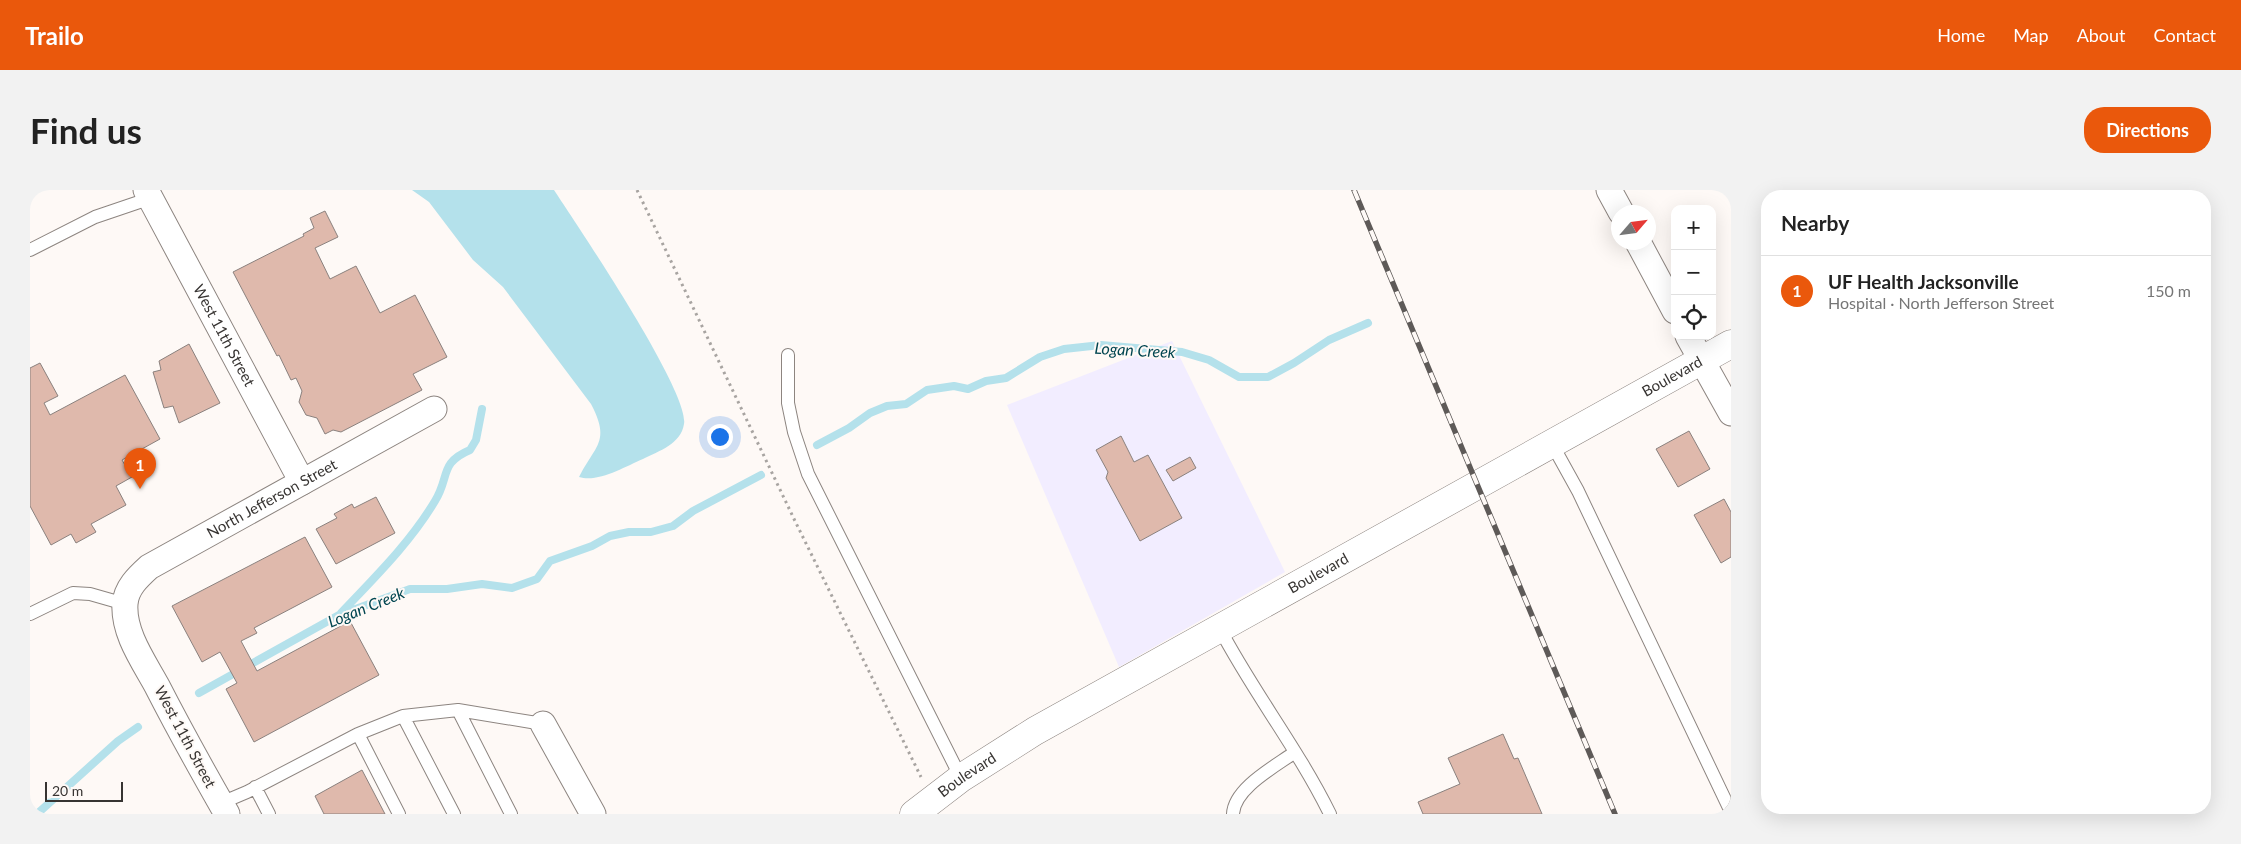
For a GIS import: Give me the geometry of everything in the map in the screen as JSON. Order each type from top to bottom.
[{"type":"main road","name":"Boulevard","points":[[923,806],[961,778],[1035,731],[1731,344]]},
{"type":"street","points":[[1609,190],[1617,205]]},
{"type":"street","name":"West 11th Street","points":[[148,192],[302,482]]},
{"type":"street","points":[[1642,250],[1671,304]]},
{"type":"street","points":[[1690,340],[1731,414]]},
{"type":"street","name":"North Jefferson Street","points":[[125,604],[129,589],[149,567],[434,409]]},
{"type":"street","name":"West 11th Street","points":[[125,604],[127,624],[135,644],[191,752],[224,808]]},
{"type":"street","points":[[543,724],[593,814]]},
{"type":"lane","points":[[30,250],[148,192]]},
{"type":"lane","points":[[788,355],[788,404],[794,432],[808,474],[828,518],[961,778]]},
{"type":"lane","points":[[1552,444],[1578,491],[1731,812]]},
{"type":"lane","points":[[30,614],[73,593],[90,594],[125,604]]},
{"type":"lane","points":[[1220,628],[1236,658],[1318,789],[1330,814]]},
{"type":"lane","points":[[224,808],[255,787],[358,734],[403,716],[458,710],[543,724]]},
{"type":"lane","points":[[458,710],[511,814]]},
{"type":"lane","points":[[403,716],[454,814]]},
{"type":"lane","points":[[358,734],[399,814]]},
{"type":"lane","points":[[1233,814],[1233,809],[1248,786],[1295,752]]},
{"type":"lane","points":[[255,787],[270,814]]},
{"type":"path","points":[[637,190],[795,521],[923,806]]},
{"type":"shaded area","points":[[1172,341],[1285,572],[1119,667],[1007,405]]},
{"type":"water","points":[[412,190],[554,190],[607,271],[652,345],[681,406],[684,424],[679,437],[656,453],[611,473],[594,478],[579,477],[599,443],[600,427],[591,404],[503,287],[473,260],[429,202]]},
{"type":"building","points":[[325,211],[338,237],[315,248],[330,279],[356,266],[380,313],[415,295],[447,357],[413,374],[422,390],[341,432],[333,430],[325,434],[317,418],[306,415],[299,402],[302,391],[296,378],[291,380],[233,272],[304,236],[303,234],[314,228],[310,218]]},
{"type":"building","points":[[189,344],[220,403],[179,423],[173,406],[164,408],[153,372],[161,370],[159,361]]},
{"type":"building","points":[[40,363],[58,396],[44,403],[50,415],[125,375],[160,439],[122,460],[132,477],[116,486],[126,505],[91,524],[96,532],[76,543],[71,534],[51,545],[30,506],[30,368]]},
{"type":"building","points":[[1689,431],[1710,469],[1678,487],[1656,449]]},
{"type":"building","points":[[1121,436],[1134,462],[1148,455],[1182,518],[1140,541],[1106,478],[1108,472],[1096,450]]},
{"type":"building","points":[[1190,457],[1196,468],[1173,481],[1166,470]]},
{"type":"building","points":[[376,497],[395,533],[336,564],[316,529],[337,518],[334,514],[352,504],[354,508]]},
{"type":"building","points":[[1724,499],[1731,512],[1731,557],[1721,563],[1694,515]]},
{"type":"building","points":[[305,537],[332,587],[254,628],[257,633],[241,641],[257,671],[350,621],[379,675],[254,742],[226,689],[237,683],[220,652],[202,662],[172,606]]},
{"type":"building","points":[[1503,734],[1514,759],[1518,758],[1542,814],[1423,814],[1418,802],[1460,784],[1448,758]]},
{"type":"building","points":[[362,770],[385,814],[324,814],[315,796]]},
{"type":"waterway","name":"Logan Creek","points":[[817,445],[849,428],[870,413],[887,406],[906,404],[927,390],[954,386],[968,389],[986,381],[1006,378],[1040,357],[1064,349],[1101,345],[1182,352],[1209,360],[1239,377],[1268,377],[1294,363],[1329,340],[1368,323]]},
{"type":"waterway","points":[[341,613],[391,560],[425,516],[440,492],[449,466],[460,455],[470,450],[476,440],[482,409]]},
{"type":"waterway","name":"Logan Creek","points":[[199,693],[339,615],[410,589],[447,589],[482,584],[512,588],[537,579],[550,561],[592,546],[610,536],[629,532],[651,532],[673,526],[693,511],[761,475]]},
{"type":"waterway","name":"Logan Creek","points":[[37,814],[118,741],[138,727]]},
{"type":"railway","points":[[1354,190],[1615,814]]},
{"type":"place","name":"UF Health Jacksonville","points":[[140,489]]}]
